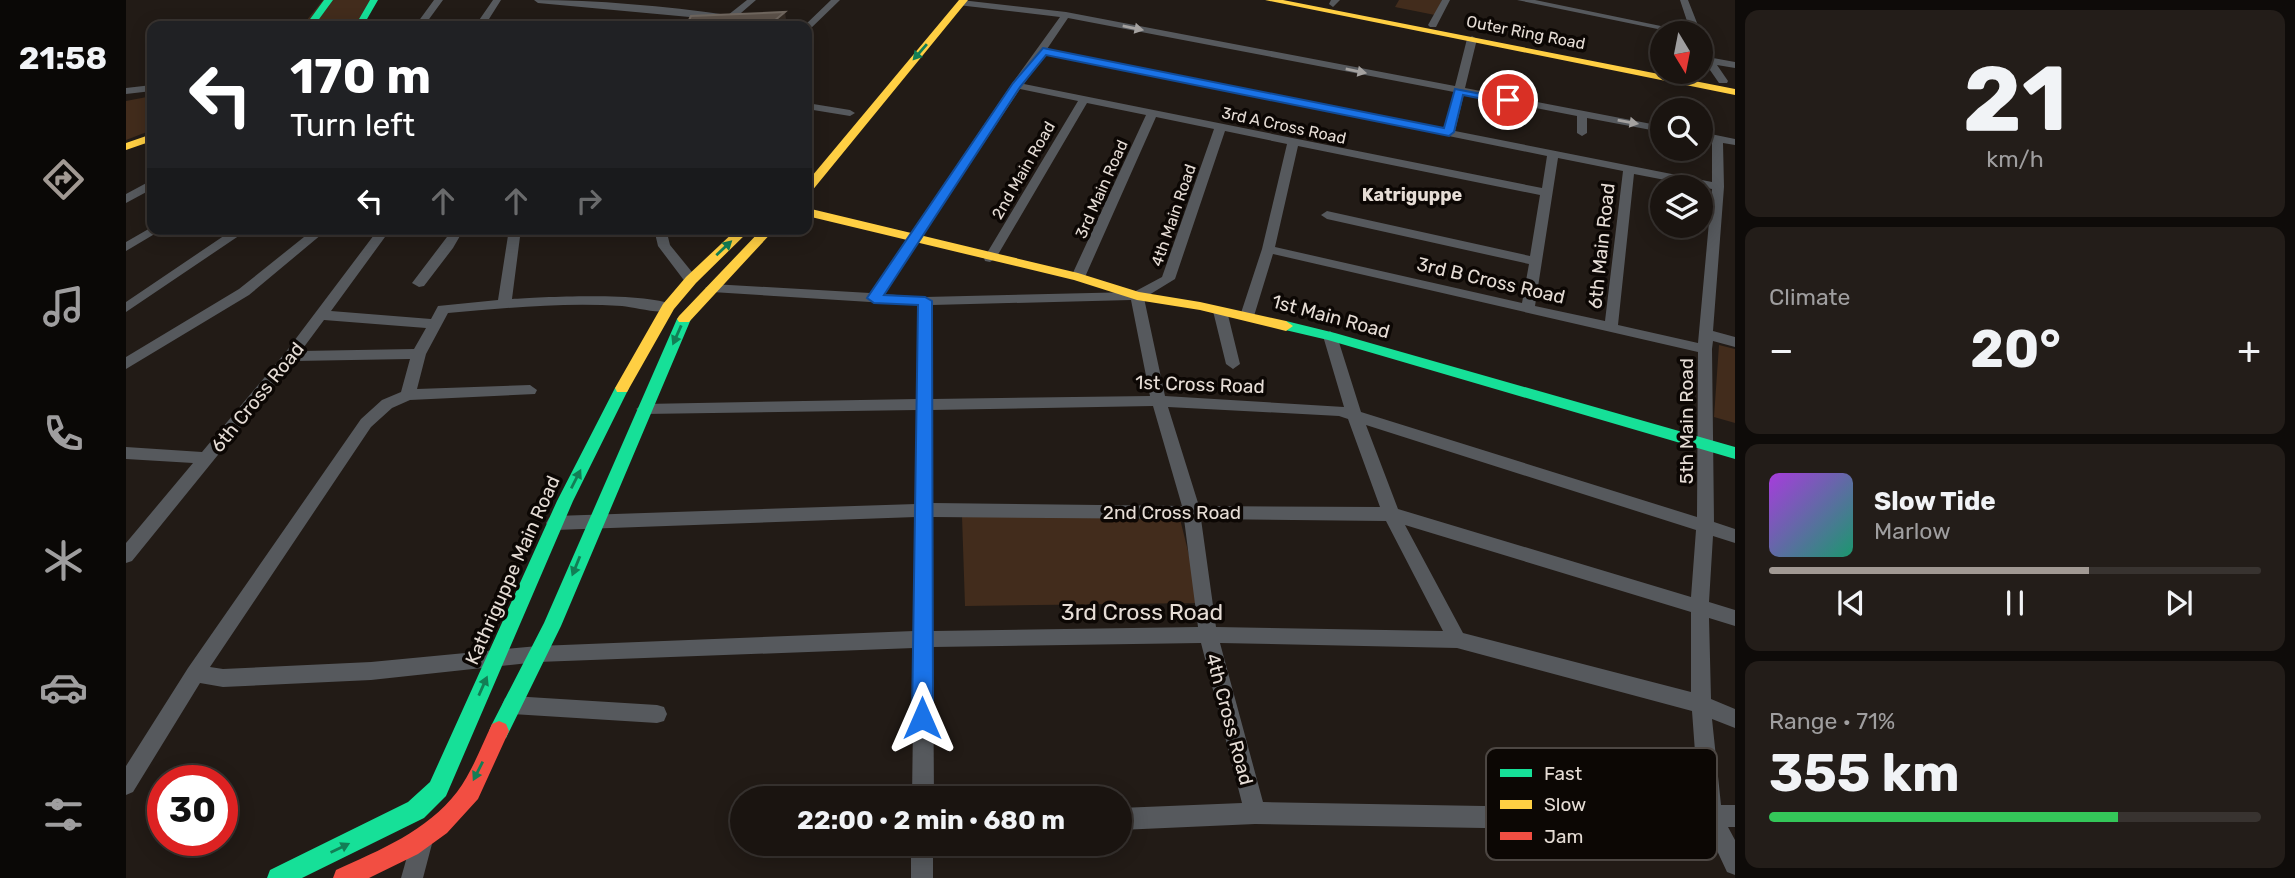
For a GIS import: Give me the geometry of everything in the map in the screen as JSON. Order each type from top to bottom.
[{"type":"main road","points":[[314,21],[329,0]]},
{"type":"main road","points":[[362,21],[374,0]]},
{"type":"main road","name":"Outer Ring Road","points":[[1269,0],[1731,86]]},
{"type":"main road","name":"Outer Ring Road","points":[[1310,0],[1334,2],[1433,25],[1650,67]]},
{"type":"main road","points":[[815,153],[958,1]]},
{"type":"main road","points":[[812,183],[958,1]]},
{"type":"main road","points":[[1713,82],[1731,86]]},
{"type":"main road","points":[[126,147],[147,139]]},
{"type":"main road","name":"1st Main Road","points":[[812,213],[1078,277],[1136,296],[1247,316],[1330,336],[1735,453]]},
{"type":"main road","name":"Kathriguppe Main Road","points":[[278,878],[416,810],[438,789],[555,523],[640,354],[668,307],[691,280],[738,235]]},
{"type":"main road","points":[[344,878],[422,839],[444,821],[465,797],[538,654],[681,324],[763,235]]},
{"type":"street","points":[[423,21],[439,0]]},
{"type":"street","points":[[483,21],[497,0]]},
{"type":"street","points":[[538,0],[664,14],[731,18]]},
{"type":"street","points":[[727,21],[752,0]]},
{"type":"street","points":[[812,24],[836,0]]},
{"type":"street","points":[[1433,25],[1446,0]]},
{"type":"street","points":[[1521,0],[1650,25]]},
{"type":"street","points":[[1684,0],[1692,21]]},
{"type":"street","points":[[958,1],[1066,15],[1650,127]]},
{"type":"street","points":[[874,298],[1066,15]]},
{"type":"street","points":[[1449,132],[1472,39]]},
{"type":"street","points":[[1043,51],[1718,187]]},
{"type":"street","points":[[1713,61],[1735,65]]},
{"type":"street","points":[[1713,66],[1731,86]]},
{"type":"street","name":"3rd A Cross Road","points":[[1016,85],[1547,193]]},
{"type":"street","points":[[126,91],[147,89]]},
{"type":"street","name":"2nd Main Road","points":[[990,257],[1083,99]]},
{"type":"street","points":[[812,107],[850,113]]},
{"type":"street","name":"3rd Main Road","points":[[1078,277],[1152,113]]},
{"type":"street","points":[[1582,114],[1582,133]]},
{"type":"street","name":"4th Main Road","points":[[1136,296],[1168,279],[1220,128]]},
{"type":"street","points":[[1713,138],[1735,142]]},
{"type":"street","points":[[1247,316],[1268,249],[1293,143]]},
{"type":"street","points":[[1528,308],[1553,154]]},
{"type":"street","name":"5th Main Road","points":[[1701,704],[1700,605],[1705,526],[1706,341],[1718,187],[1713,159]]},
{"type":"street","name":"6th Main Road","points":[[1611,327],[1629,169]]},
{"type":"street","points":[[126,199],[147,187]]},
{"type":"street","points":[[1327,215],[1535,261]]},
{"type":"street","points":[[126,247],[147,235]]},
{"type":"street","points":[[126,308],[234,235]]},
{"type":"street","points":[[126,364],[244,292],[315,235]]},
{"type":"street","name":"6th Cross Road","points":[[126,556],[290,356],[381,235]]},
{"type":"street","points":[[419,283],[455,235]]},
{"type":"street","points":[[504,305],[513,235]]},
{"type":"street","points":[[661,235],[664,246],[691,280]]},
{"type":"street","name":"3rd B Cross Road","points":[[1268,249],[1611,327],[1706,341]]},
{"type":"street","points":[[712,288],[925,301],[1136,296]]},
{"type":"street","name":"4th Cross Road","points":[[1136,296],[1159,401],[1192,512],[1208,635],[1255,813]]},
{"type":"street","points":[[408,395],[419,354],[443,309],[557,300],[623,302],[668,307]]},
{"type":"street","points":[[923,786],[922,510],[925,301]]},
{"type":"street","points":[[1220,311],[1233,364]]},
{"type":"street","points":[[321,315],[437,324]]},
{"type":"street","points":[[1330,336],[1355,417],[1391,514],[1457,640]]},
{"type":"street","points":[[1706,341],[1735,342]]},
{"type":"street","points":[[290,356],[419,354]]},
{"type":"street","points":[[126,785],[195,674],[366,423],[387,404],[408,395],[530,390]]},
{"type":"street","name":"1st Cross Road","points":[[644,409],[1159,401],[1340,411],[1735,536]]},
{"type":"street","points":[[126,453],[208,458]]},
{"type":"street","name":"2nd Cross Road","points":[[555,523],[922,510],[1391,514],[1700,605],[1735,618]]},
{"type":"street","points":[[126,533],[146,530]]},
{"type":"street","name":"3rd Cross Road","points":[[195,674],[223,678],[371,671],[538,654],[922,639],[1208,635],[1457,640],[1701,704],[1735,719]]},
{"type":"street","points":[[1701,704],[1705,748]]},
{"type":"street","points":[[512,705],[657,714]]},
{"type":"street","name":"4th Cross Road","points":[[1132,818],[1255,813],[1486,817]]},
{"type":"street","name":"4th Cross Road","points":[[1717,815],[1735,816]]},
{"type":"street","points":[[1717,827],[1735,864]]},
{"type":"street","points":[[412,878],[422,839]]},
{"type":"street","points":[[922,856],[922,878]]},
{"type":"shaded area","points":[[323,0],[375,0],[362,21],[306,21]]},
{"type":"shaded area","points":[[1399,0],[1442,0],[1435,15],[1395,7]]},
{"type":"shaded area","points":[[147,97],[147,132],[126,140],[126,101]]},
{"type":"shaded area","points":[[1719,345],[1735,349],[1735,423],[1714,417]]},
{"type":"shaded area","points":[[962,516],[1180,519],[1201,603],[965,606]]},
{"type":"building","points":[[785,12],[774,21],[688,21],[691,16]]},
{"type":"traffic: fast","points":[[313,21],[329,0]]},
{"type":"traffic: fast","points":[[362,21],[374,0]]},
{"type":"traffic: fast","points":[[499,731],[552,626],[684,319]]},
{"type":"traffic: fast","points":[[1286,326],[1330,336],[1735,453]]},
{"type":"traffic: fast","points":[[278,878],[416,810],[438,789],[565,501],[622,388]]},
{"type":"traffic: slow","points":[[812,183],[964,0]]},
{"type":"traffic: slow","points":[[1269,0],[1735,92]]},
{"type":"traffic: slow","points":[[126,147],[147,139]]},
{"type":"traffic: slow","points":[[812,213],[1078,277],[1137,296],[1200,306],[1286,326]]},
{"type":"traffic: slow","points":[[622,388],[668,307],[691,280],[739,235]]},
{"type":"traffic: slow","points":[[684,319],[763,235]]},
{"type":"traffic: jam","points":[[344,878],[394,855],[440,826],[465,799],[475,783],[499,731]]},
{"type":"district","name":"Katriguppe","points":[[1412,195]]},
{"type":"route","points":[[922,718],[925,301],[874,298],[1016,85],[1043,51],[1449,132],[1459,91],[1508,100]]}]
